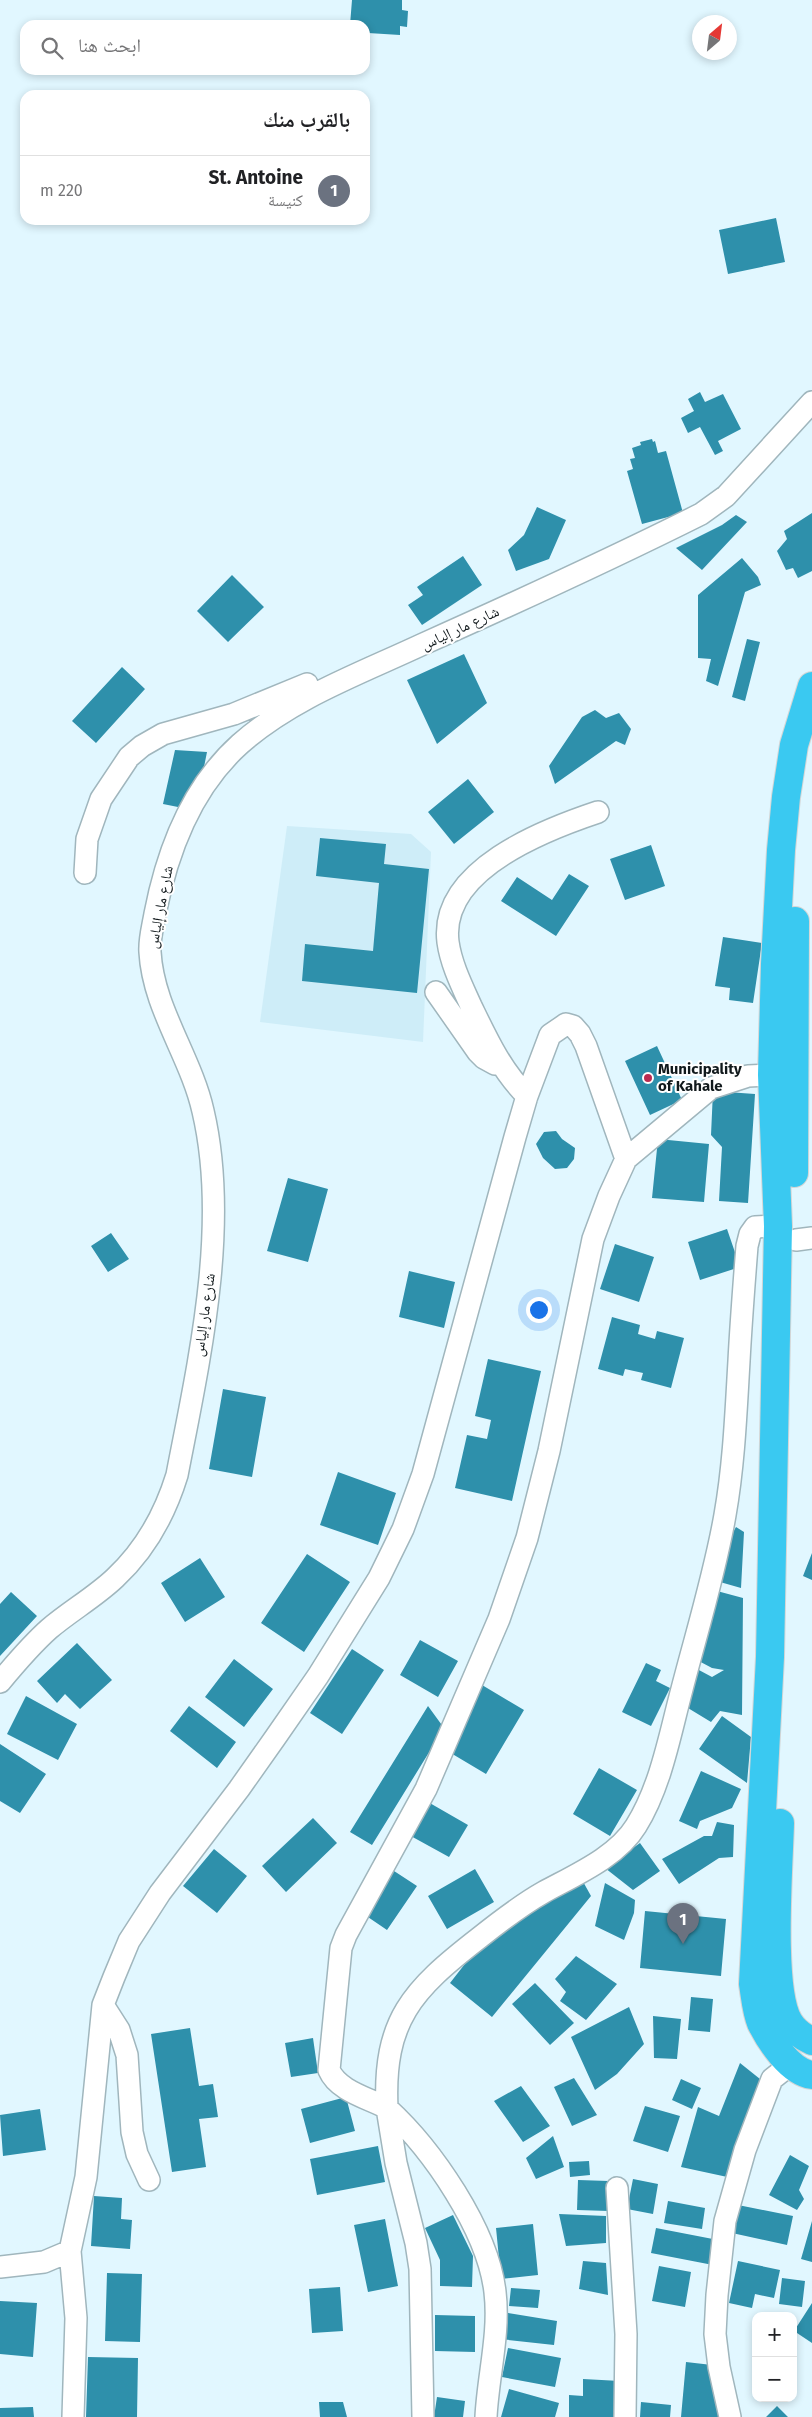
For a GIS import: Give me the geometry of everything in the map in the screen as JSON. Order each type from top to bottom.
[{"type":"highway","points":[[802,2070],[772,2041],[760,2021],[753,1984],[795,1234],[772,1075],[780,869],[786,797],[794,745],[812,686]]},
{"type":"highway","points":[[812,737],[805,761],[797,837],[803,1014],[787,1408],[778,1967],[780,1994],[788,2022],[812,2041]]},
{"type":"street","name":"شارع مار إلياس","points":[[0,1682],[20,1658],[49,1629],[115,1578],[130,1561],[161,1518],[177,1475],[209,1287],[213,1212],[212,1166],[203,1106],[160,997],[150,950],[161,884],[172,849],[193,804],[216,770],[239,745],[290,707],[351,676],[486,616],[701,514],[726,496],[812,402]]},
{"type":"street","points":[[85,873],[87,840],[101,799],[129,757],[146,742],[163,734],[234,714],[333,674],[348,673],[351,676]]},
{"type":"street","points":[[527,1096],[502,1067],[465,993],[448,941],[453,909],[461,892],[467,885],[505,853],[562,824],[598,812]]},
{"type":"street","points":[[436,992],[484,1058],[502,1067]]},
{"type":"street","points":[[74,2417],[76,2318],[70,2251],[86,2177],[103,2005],[129,1942],[147,1912],[239,1789],[318,1676],[379,1578],[403,1529],[431,1448],[527,1096],[550,1035],[561,1026],[566,1024],[573,1026],[586,1046],[626,1158]]},
{"type":"street","points":[[486,2417],[496,2315],[496,2292],[488,2258],[469,2216],[438,2166],[415,2136],[387,2108],[339,2085],[332,2078],[329,2070],[342,1948],[351,1924],[426,1789],[499,1619],[539,1492],[594,1239],[609,1196],[626,1158],[711,1088],[748,1076],[772,1075]]},
{"type":"street","points":[[422,2417],[420,2270],[414,2234],[396,2163],[387,2108],[386,2074],[389,2049],[399,2023],[421,1988],[438,1970],[504,1918],[537,1895],[586,1869],[622,1844],[635,1828],[646,1808],[673,1722],[726,1513],[735,1425],[747,1246],[750,1234],[754,1227],[795,1234]]},
{"type":"street","points":[[103,2005],[118,2030],[127,2055],[132,2132],[137,2154],[149,2180]]},
{"type":"street","points":[[730,2417],[718,2367],[715,2334],[718,2286],[726,2221],[745,2150],[772,2079],[802,2070]]},
{"type":"street","points":[[617,2188],[626,2334],[625,2417]]},
{"type":"street","points":[[0,2267],[44,2262],[70,2251]]},
{"type":"shaded area","points":[[287,826],[411,834],[431,852],[423,1042],[260,1022]]},
{"type":"building","points":[[352,0],[402,0],[402,10],[408,11],[407,27],[400,26],[400,35],[370,33],[370,20],[350,20]]},
{"type":"building","points":[[776,218],[785,262],[728,274],[719,230]]},
{"type":"building","points":[[700,392],[705,402],[723,394],[741,429],[718,441],[723,451],[715,455],[700,427],[688,433],[681,418],[694,411],[688,399]]},
{"type":"building","points":[[652,439],[653,442],[655,441],[658,453],[666,451],[683,513],[642,524],[627,471],[633,469],[630,459],[635,458],[632,448],[641,445],[640,442]]},
{"type":"building","points":[[537,507],[566,520],[549,559],[516,571],[508,550],[524,535]]},
{"type":"building","points":[[812,513],[812,571],[798,578],[793,568],[786,570],[777,551],[787,539],[784,531]]},
{"type":"building","points":[[736,515],[747,522],[702,570],[676,548],[722,525]]},
{"type":"building","points":[[463,556],[482,585],[422,625],[408,605],[423,595],[417,587]]},
{"type":"building","points":[[742,558],[758,577],[761,585],[745,592],[718,686],[706,681],[711,659],[698,658],[698,595]]},
{"type":"building","points":[[232,575],[264,607],[228,642],[197,611]]},
{"type":"building","points":[[747,639],[760,642],[745,701],[732,697]]},
{"type":"building","points":[[464,654],[487,703],[437,744],[407,680]]},
{"type":"building","points":[[122,667],[145,689],[96,743],[72,721]]},
{"type":"building","points":[[595,710],[606,718],[619,713],[631,729],[625,745],[616,741],[555,784],[549,766],[582,717]]},
{"type":"building","points":[[175,750],[207,752],[199,792],[178,807],[163,804]]},
{"type":"building","points":[[468,779],[494,812],[454,844],[428,812]]},
{"type":"building","points":[[320,838],[386,844],[384,864],[429,869],[417,993],[302,981],[305,944],[373,951],[379,883],[316,876]]},
{"type":"building","points":[[651,845],[665,886],[625,900],[610,859]]},
{"type":"building","points":[[569,874],[589,886],[556,936],[501,901],[517,877],[552,900]]},
{"type":"building","points":[[723,937],[762,943],[753,1003],[729,1000],[730,988],[715,986]]},
{"type":"building","points":[[657,1046],[682,1100],[650,1115],[625,1061]]},
{"type":"building","points":[[713,1091],[755,1094],[748,1203],[719,1201],[722,1147],[711,1135]]},
{"type":"building","points":[[556,1131],[562,1139],[575,1148],[574,1159],[567,1168],[555,1169],[543,1158],[536,1144],[544,1132]]},
{"type":"building","points":[[658,1139],[709,1144],[704,1202],[652,1198]]},
{"type":"building","points":[[288,1178],[328,1189],[308,1262],[267,1251]]},
{"type":"building","points":[[727,1229],[740,1267],[700,1280],[688,1242]]},
{"type":"building","points":[[111,1233],[129,1259],[108,1272],[91,1246]]},
{"type":"building","points":[[615,1244],[654,1257],[639,1302],[600,1289]]},
{"type":"building","points":[[409,1271],[455,1282],[444,1328],[399,1317]]},
{"type":"building","points":[[612,1317],[640,1325],[638,1334],[655,1339],[657,1331],[684,1338],[671,1388],[641,1380],[643,1373],[625,1369],[623,1376],[598,1369]]},
{"type":"building","points":[[488,1359],[541,1371],[512,1501],[455,1488],[467,1435],[487,1439],[491,1420],[475,1416]]},
{"type":"building","points":[[223,1389],[266,1397],[252,1477],[209,1469]]},
{"type":"building","points":[[338,1472],[396,1493],[378,1545],[320,1525]]},
{"type":"building","points":[[736,1527],[744,1532],[741,1588],[720,1582],[728,1541]]},
{"type":"building","points":[[812,1553],[812,1580],[803,1576]]},
{"type":"building","points":[[307,1554],[350,1582],[304,1652],[261,1623]]},
{"type":"building","points":[[200,1558],[225,1597],[185,1622],[161,1583]]},
{"type":"building","points":[[717,1591],[743,1598],[742,1715],[720,1711],[711,1722],[683,1705],[697,1669],[712,1677],[724,1670],[712,1668],[695,1659]]},
{"type":"building","points":[[11,1592],[37,1616],[0,1656],[0,1604]]},
{"type":"building","points":[[420,1640],[458,1661],[438,1697],[400,1675]]},
{"type":"building","points":[[77,1643],[112,1680],[80,1709],[65,1694],[57,1703],[37,1681]]},
{"type":"building","points":[[352,1649],[384,1670],[342,1734],[310,1713]]},
{"type":"building","points":[[234,1659],[273,1689],[244,1727],[205,1697]]},
{"type":"building","points":[[646,1663],[661,1670],[656,1681],[670,1688],[651,1726],[622,1712]]},
{"type":"building","points":[[482,1685],[524,1710],[486,1774],[444,1749]]},
{"type":"building","points":[[26,1696],[77,1724],[58,1760],[7,1734]]},
{"type":"building","points":[[189,1706],[236,1742],[217,1768],[170,1731]]},
{"type":"building","points":[[428,1706],[444,1728],[372,1845],[350,1832]]},
{"type":"building","points":[[722,1716],[751,1737],[747,1783],[699,1749]]},
{"type":"building","points":[[0,1744],[46,1774],[20,1813],[0,1801]]},
{"type":"building","points":[[599,1768],[637,1790],[610,1836],[573,1814]]},
{"type":"building","points":[[701,1771],[741,1789],[732,1808],[700,1821],[697,1829],[679,1821]]},
{"type":"building","points":[[428,1802],[468,1825],[449,1857],[409,1835]]},
{"type":"building","points":[[313,1818],[337,1843],[286,1892],[262,1866]]},
{"type":"building","points":[[717,1822],[734,1825],[733,1857],[719,1858],[679,1884],[662,1859],[704,1836],[712,1836]]},
{"type":"building","points":[[640,1843],[660,1871],[633,1890],[605,1868]]},
{"type":"building","points":[[214,1849],[247,1876],[217,1913],[183,1886]]},
{"type":"building","points":[[391,1869],[417,1886],[387,1930],[362,1913]]},
{"type":"building","points":[[475,1869],[494,1902],[447,1929],[428,1896]]},
{"type":"building","points":[[581,1878],[591,1896],[492,2017],[450,1983],[479,1946]]},
{"type":"building","points":[[605,1883],[635,1900],[634,1913],[624,1940],[595,1926]]},
{"type":"building","points":[[645,1911],[726,1919],[721,1976],[640,1968]]},
{"type":"building","points":[[576,1956],[617,1984],[586,2020],[560,2001],[566,1992],[555,1979]]},
{"type":"building","points":[[535,1983],[574,2023],[550,2045],[512,2004]]},
{"type":"building","points":[[691,1997],[713,1999],[710,2032],[688,2030]]},
{"type":"building","points":[[629,2007],[644,2044],[617,2074],[595,2090],[571,2037]]},
{"type":"building","points":[[653,2016],[681,2019],[677,2059],[654,2058]]},
{"type":"building","points":[[190,2028],[199,2086],[213,2084],[218,2117],[199,2119],[206,2167],[172,2172],[151,2034]]},
{"type":"building","points":[[313,2038],[318,2073],[291,2077],[285,2043]]},
{"type":"building","points":[[740,2063],[760,2079],[732,2178],[681,2167],[698,2107],[719,2116]]},
{"type":"building","points":[[574,2078],[597,2115],[572,2126],[554,2087]]},
{"type":"building","points":[[681,2079],[701,2088],[692,2109],[672,2100]]},
{"type":"building","points":[[521,2086],[550,2126],[523,2142],[494,2101]]},
{"type":"building","points":[[346,2097],[355,2131],[310,2143],[301,2109]]},
{"type":"building","points":[[645,2106],[680,2116],[668,2152],[633,2141]]},
{"type":"building","points":[[40,2109],[46,2150],[3,2156],[0,2115]]},
{"type":"building","points":[[553,2136],[564,2167],[536,2179],[526,2158]]},
{"type":"building","points":[[378,2146],[385,2182],[317,2195],[310,2159]]},
{"type":"building","points":[[790,2155],[809,2166],[799,2190],[804,2199],[797,2210],[769,2195]]},
{"type":"building","points":[[589,2161],[590,2175],[570,2177],[569,2162]]},
{"type":"building","points":[[633,2179],[658,2184],[653,2214],[627,2209]]},
{"type":"building","points":[[578,2180],[609,2181],[609,2211],[577,2210]]},
{"type":"building","points":[[94,2196],[122,2198],[121,2219],[132,2220],[130,2249],[91,2246]]},
{"type":"building","points":[[668,2201],[705,2208],[702,2229],[664,2223]]},
{"type":"building","points":[[738,2205],[793,2216],[787,2245],[732,2233]]},
{"type":"building","points":[[559,2214],[606,2216],[606,2243],[566,2246]]},
{"type":"building","points":[[453,2215],[473,2256],[472,2287],[440,2286],[440,2260],[425,2228]]},
{"type":"building","points":[[385,2219],[398,2286],[368,2292],[354,2225]]},
{"type":"building","points":[[812,2221],[812,2262],[801,2259]]},
{"type":"building","points":[[533,2224],[538,2275],[501,2279],[496,2228]]},
{"type":"building","points":[[656,2228],[718,2240],[713,2265],[651,2253]]},
{"type":"building","points":[[583,2261],[606,2263],[608,2295],[579,2289]]},
{"type":"building","points":[[738,2261],[780,2270],[774,2298],[755,2294],[752,2308],[729,2303]]},
{"type":"building","points":[[659,2266],[691,2272],[685,2307],[652,2301]]},
{"type":"building","points":[[107,2273],[142,2274],[140,2342],[105,2341]]},
{"type":"building","points":[[782,2278],[805,2281],[802,2307],[779,2304]]},
{"type":"building","points":[[340,2287],[343,2331],[312,2333],[309,2289]]},
{"type":"building","points":[[511,2288],[540,2290],[538,2308],[509,2306]]},
{"type":"building","points":[[0,2301],[37,2303],[33,2357],[0,2354]]},
{"type":"building","points":[[812,2303],[812,2343],[797,2333],[797,2326]]},
{"type":"building","points":[[502,2312],[557,2321],[554,2345],[500,2339]]},
{"type":"building","points":[[435,2315],[475,2316],[475,2352],[435,2351]]},
{"type":"building","points":[[508,2348],[561,2358],[555,2387],[502,2377]]},
{"type":"building","points":[[88,2357],[138,2358],[137,2417],[86,2417]]},
{"type":"building","points":[[686,2362],[712,2365],[721,2417],[681,2417]]},
{"type":"building","points":[[583,2379],[620,2381],[619,2417],[569,2417],[569,2395],[583,2396]]},
{"type":"building","points":[[509,2389],[559,2403],[555,2417],[501,2417]]},
{"type":"building","points":[[437,2397],[465,2401],[463,2417],[434,2417]]},
{"type":"building","points":[[319,2402],[343,2402],[347,2417],[320,2417]]},
{"type":"building","points":[[641,2402],[671,2405],[670,2417],[640,2417]]},
{"type":"building","points":[[777,2406],[788,2417],[766,2417]]},
{"type":"building","points":[[33,2407],[34,2417],[0,2417],[0,2408]]},
{"type":"place","name":"Municipality of Kahale","points":[[648,1078]]},
{"type":"place","name":"St. Antoine","points":[[683,1944]]}]
